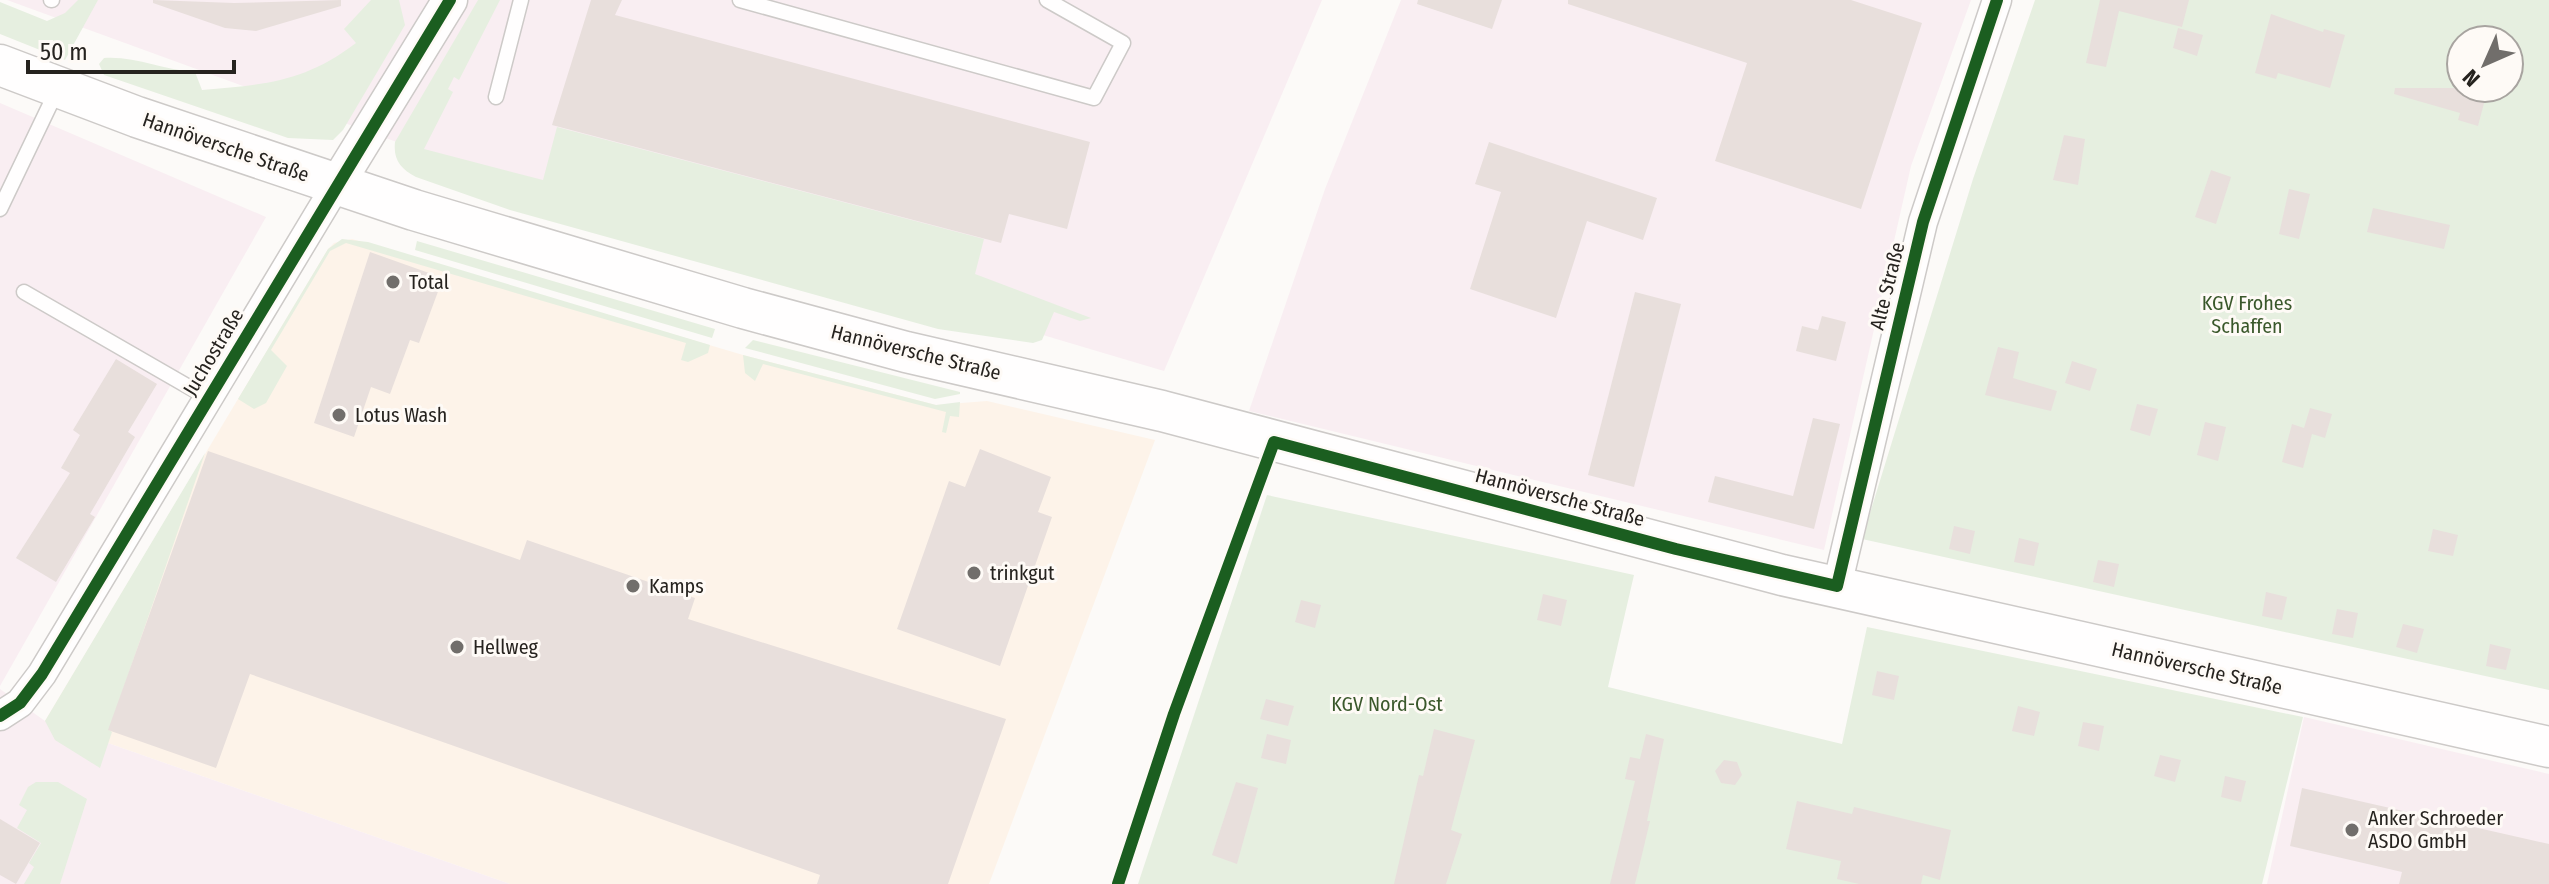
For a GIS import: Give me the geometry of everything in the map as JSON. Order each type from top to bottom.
[{"type":"main road","name":"Hannöversche Straße","points":[[0,65],[337,184],[499,236],[906,352],[1162,411],[1676,549],[2549,747]]},
{"type":"street","name":"Juchostraße","points":[[0,716],[20,703],[42,674],[450,0]]},
{"type":"street","name":"Alte Straße","points":[[1837,586],[1923,222],[1997,0]]},
{"type":"lane","points":[[496,97],[521,0]]},
{"type":"lane","points":[[740,0],[1094,98],[1123,43],[1047,0]]},
{"type":"lane","points":[[0,209],[58,87]]},
{"type":"lane","points":[[24,292],[208,398]]},
{"type":"shaded area","points":[[7,0],[1322,0],[1164,371],[405,145]]},
{"type":"shaded area","points":[[1401,0],[1971,0],[1911,166],[1824,550],[1249,411],[1325,189]]},
{"type":"shaded area","points":[[0,103],[266,217],[0,686]]},
{"type":"shaded area","points":[[352,239],[743,355],[936,405],[987,401],[1155,440],[989,884],[510,884],[45,721],[328,249],[334,243]]},
{"type":"shaded area","points":[[0,689],[45,721],[510,884],[0,884]]},
{"type":"shaded area","points":[[2304,717],[2549,774],[2549,884],[2267,884]]},
{"type":"green space","points":[[78,0],[98,0],[65,60],[0,34],[0,2],[47,21],[65,13]]},
{"type":"green space","points":[[371,0],[399,0],[405,25],[343,130],[333,140],[288,138],[104,75],[99,64],[104,58],[116,58],[195,72],[202,90],[283,79],[319,66],[356,43],[344,29]]},
{"type":"green space","points":[[478,0],[500,0],[459,80],[454,77],[448,89],[453,92],[424,149],[543,180],[557,127],[984,239],[975,274],[1091,318],[1080,321],[1054,312],[1042,340],[1033,343],[938,329],[510,210],[416,177],[399,163],[395,142]]},
{"type":"green space","name":"KGV Frohes Schaffen","points":[[2035,0],[2549,0],[2549,690],[1862,539],[1973,179]]},
{"type":"green space","points":[[342,239],[368,242],[710,345],[708,353],[688,362],[681,360],[686,343],[346,243],[330,251],[271,350],[287,366],[266,403],[254,409],[238,399],[328,249]]},
{"type":"green space","points":[[417,241],[715,329],[712,338],[415,250]]},
{"type":"green space","points":[[753,340],[960,394],[935,399],[745,348]]},
{"type":"green space","points":[[743,355],[936,405],[960,402],[959,417],[950,416],[946,433],[942,432],[946,412],[763,364],[755,381],[745,373]]},
{"type":"green space","points":[[205,453],[109,730],[112,732],[100,768],[55,740],[45,721]]},
{"type":"green space","name":"KGV Nord-Ost","points":[[1267,495],[1634,575],[1608,687],[1842,744],[1867,627],[2303,717],[2262,884],[1138,884]]},
{"type":"green space","points":[[36,782],[58,782],[87,799],[60,884],[24,884],[34,867],[29,863],[41,843],[17,828],[27,810],[19,805],[28,787]]},
{"type":"building","points":[[153,0],[234,3],[341,0],[341,6],[256,31],[225,28],[153,3]]},
{"type":"building","points":[[591,0],[622,0],[615,15],[1090,142],[1067,229],[1009,214],[1001,243],[552,125]]},
{"type":"building","points":[[1418,0],[1502,0],[1492,29],[1417,4]]},
{"type":"building","points":[[1568,0],[1851,0],[1922,23],[1861,209],[1715,161],[1747,63],[1568,4]]},
{"type":"building","points":[[2100,0],[2189,0],[2182,27],[2119,11],[2106,67],[2086,63]]},
{"type":"building","points":[[2271,14],[2323,32],[2324,29],[2345,35],[2330,88],[2278,73],[2276,79],[2255,73]]},
{"type":"building","points":[[2178,28],[2203,35],[2197,56],[2173,48]]},
{"type":"building","points":[[2395,88],[2445,88],[2445,104],[2484,104],[2478,126],[2458,120],[2460,113],[2394,94]]},
{"type":"building","points":[[2064,135],[2085,139],[2078,185],[2053,180]]},
{"type":"building","points":[[1489,142],[1657,198],[1643,240],[1587,221],[1556,318],[1470,289],[1501,192],[1475,184]]},
{"type":"building","points":[[2211,170],[2231,177],[2216,224],[2195,217]]},
{"type":"building","points":[[2289,189],[2310,194],[2299,239],[2279,234]]},
{"type":"building","points":[[2373,208],[2450,225],[2444,249],[2367,232]]},
{"type":"building","points":[[370,252],[443,278],[419,343],[410,340],[390,394],[371,387],[354,437],[314,423]]},
{"type":"building","points":[[1635,292],[1681,304],[1634,487],[1588,475]]},
{"type":"building","points":[[1822,316],[1846,322],[1836,361],[1796,351],[1802,326],[1818,330]]},
{"type":"building","points":[[1998,347],[2019,352],[2013,378],[2057,391],[2051,411],[1985,395]]},
{"type":"building","points":[[116,359],[157,384],[128,432],[135,437],[90,514],[95,517],[56,582],[16,558],[70,473],[61,468],[80,435],[73,430]]},
{"type":"building","points":[[2072,361],[2097,369],[2090,391],[2065,383]]},
{"type":"building","points":[[2137,404],[2158,409],[2150,436],[2130,430]]},
{"type":"building","points":[[2310,408],[2332,414],[2325,438],[2312,434],[2303,468],[2282,462],[2292,424],[2304,428]]},
{"type":"building","points":[[1813,418],[1840,424],[1814,529],[1708,502],[1715,476],[1793,496]]},
{"type":"building","points":[[2205,422],[2226,427],[2218,461],[2197,455]]},
{"type":"building","name":"trinkgut","points":[[980,449],[1051,477],[1038,512],[1052,517],[1000,666],[897,629],[949,481],[965,487]]},
{"type":"building","name":"Hellweg","points":[[208,451],[520,560],[527,540],[695,598],[688,619],[1006,719],[948,884],[817,884],[820,875],[250,674],[216,768],[108,730]]},
{"type":"building","points":[[1954,526],[1975,531],[1970,554],[1949,549]]},
{"type":"building","points":[[2433,529],[2458,535],[2453,556],[2428,551]]},
{"type":"building","points":[[2019,538],[2039,543],[2034,566],[2014,562]]},
{"type":"building","points":[[2098,560],[2119,564],[2114,587],[2093,582]]},
{"type":"building","points":[[2266,592],[2287,597],[2282,620],[2262,616]]},
{"type":"building","points":[[1543,594],[1567,600],[1561,626],[1537,620]]},
{"type":"building","points":[[1301,600],[1321,605],[1315,628],[1295,622]]},
{"type":"building","points":[[2337,609],[2358,613],[2353,638],[2332,634]]},
{"type":"building","points":[[2403,624],[2424,629],[2417,653],[2396,647]]},
{"type":"building","points":[[2490,644],[2511,649],[2506,670],[2486,666]]},
{"type":"building","points":[[1877,671],[1899,676],[1894,700],[1872,695]]},
{"type":"building","points":[[1266,699],[1294,706],[1288,726],[1260,719]]},
{"type":"building","points":[[2018,706],[2040,712],[2034,736],[2012,731]]},
{"type":"building","points":[[2083,722],[2104,726],[2099,751],[2078,746]]},
{"type":"building","points":[[1434,729],[1475,740],[1451,830],[1462,834],[1446,884],[1394,884],[1419,775],[1423,776]]},
{"type":"building","points":[[1267,734],[1291,740],[1286,764],[1261,758]]},
{"type":"building","points":[[1646,734],[1664,739],[1635,884],[1610,884],[1635,781],[1625,779],[1630,757],[1640,759]]},
{"type":"building","points":[[2160,755],[2181,760],[2175,782],[2154,776]]},
{"type":"building","points":[[1724,760],[1737,762],[1742,775],[1735,785],[1721,783],[1715,771]]},
{"type":"building","points":[[2225,776],[2246,781],[2241,802],[2221,797]]},
{"type":"building","points":[[1236,782],[1258,788],[1237,864],[1212,855]]},
{"type":"building","points":[[2302,788],[2549,844],[2549,884],[2399,884],[2402,872],[2290,846]]},
{"type":"building","points":[[1797,801],[1852,814],[1854,807],[1951,830],[1940,880],[1923,875],[1921,884],[1859,884],[1837,879],[1841,861],[1786,849]]},
{"type":"building","points":[[0,819],[40,843],[16,884],[0,875]]},
{"type":"cycle path","points":[[0,716],[20,703],[42,674],[450,0]]},
{"type":"cycle path","points":[[1118,884],[1174,714],[1274,442],[1676,549],[1837,586],[1923,222],[1997,0]]},
{"type":"place","name":"Total","points":[[393,282]]},
{"type":"place","name":"Lotus Wash","points":[[339,415]]},
{"type":"place","name":"trinkgut","points":[[974,573]]},
{"type":"place","name":"Kamps","points":[[633,586]]},
{"type":"place","name":"Hellweg","points":[[457,647]]},
{"type":"place","name":"Anker Schroeder ASDO GmbH","points":[[2352,830]]}]
